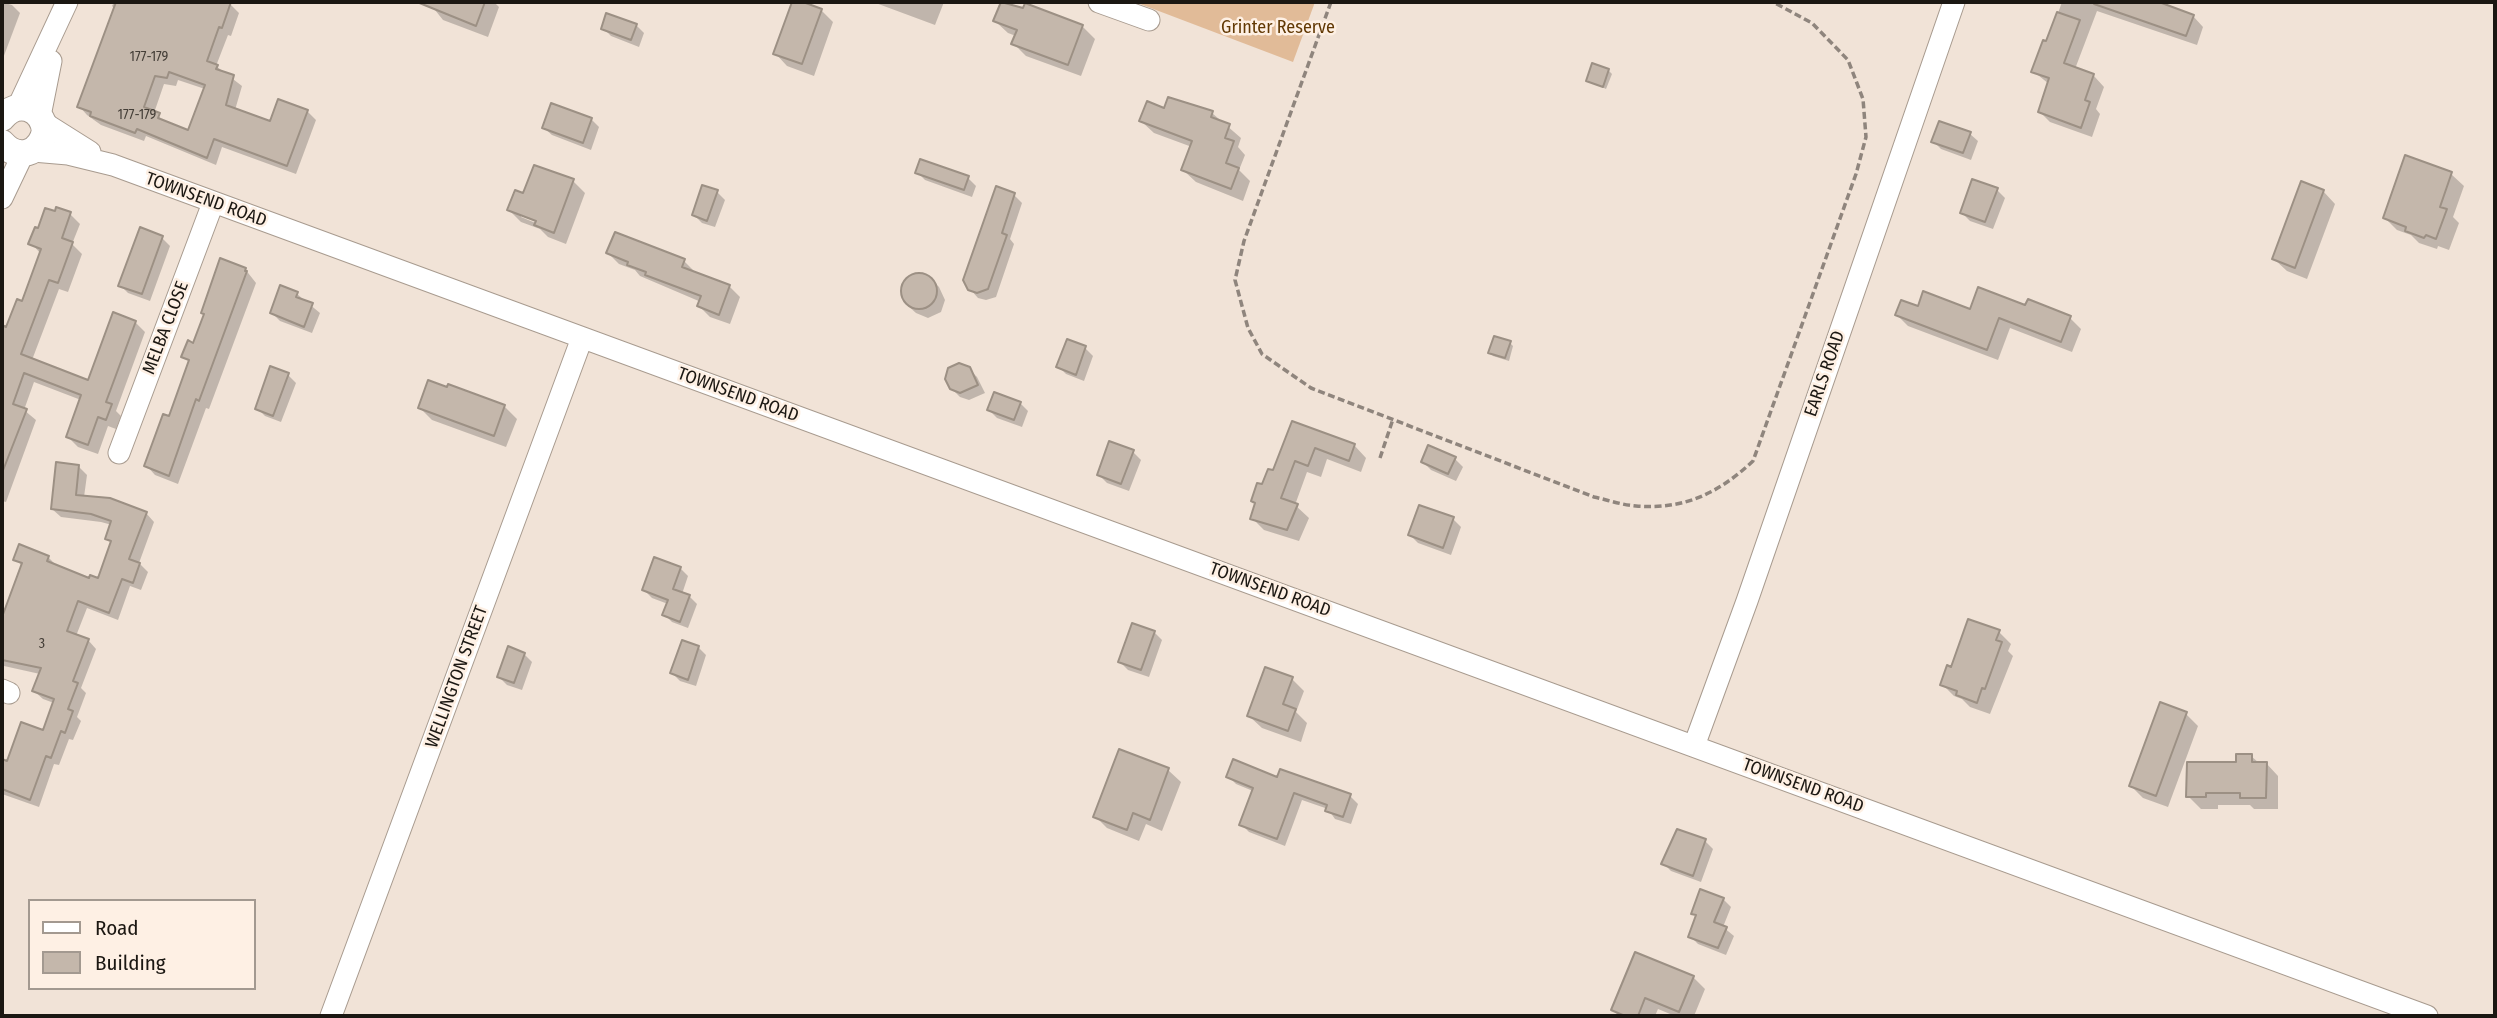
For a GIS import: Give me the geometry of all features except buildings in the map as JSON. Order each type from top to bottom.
[{"type":"main road","points":[[13,150],[44,139],[19,114]]},
{"type":"street","points":[[1099,2],[1149,20]]},
{"type":"street","name":"EARLS ROAD","points":[[1694,746],[1747,601],[1954,2]]},
{"type":"street","points":[[19,114],[64,11]]},
{"type":"street","name":"TOWNSEND ROAD","points":[[19,114],[113,166]]},
{"type":"street","points":[[2,198],[13,150]]},
{"type":"street","name":"TOWNSEND ROAD","points":[[13,150],[68,154],[113,166],[2427,1016]]},
{"type":"street","name":"MELBA CLOSE","points":[[119,453],[213,203]]},
{"type":"street","name":"WELLINGTON STREET","points":[[331,1016],[582,338]]},
{"type":"path","points":[[1331,2],[1244,242],[1235,280],[1248,328],[1262,354],[1311,388],[1594,497],[1636,506],[1669,505],[1703,497],[1732,481],[1753,461],[1851,187],[1866,137],[1863,99],[1848,60],[1812,23],[1773,2]]},
{"type":"path","points":[[1380,458],[1393,419]]},
{"type":"green space","name":"Grinter Reserve","points":[[1135,2],[1315,2],[1293,62]]}]
